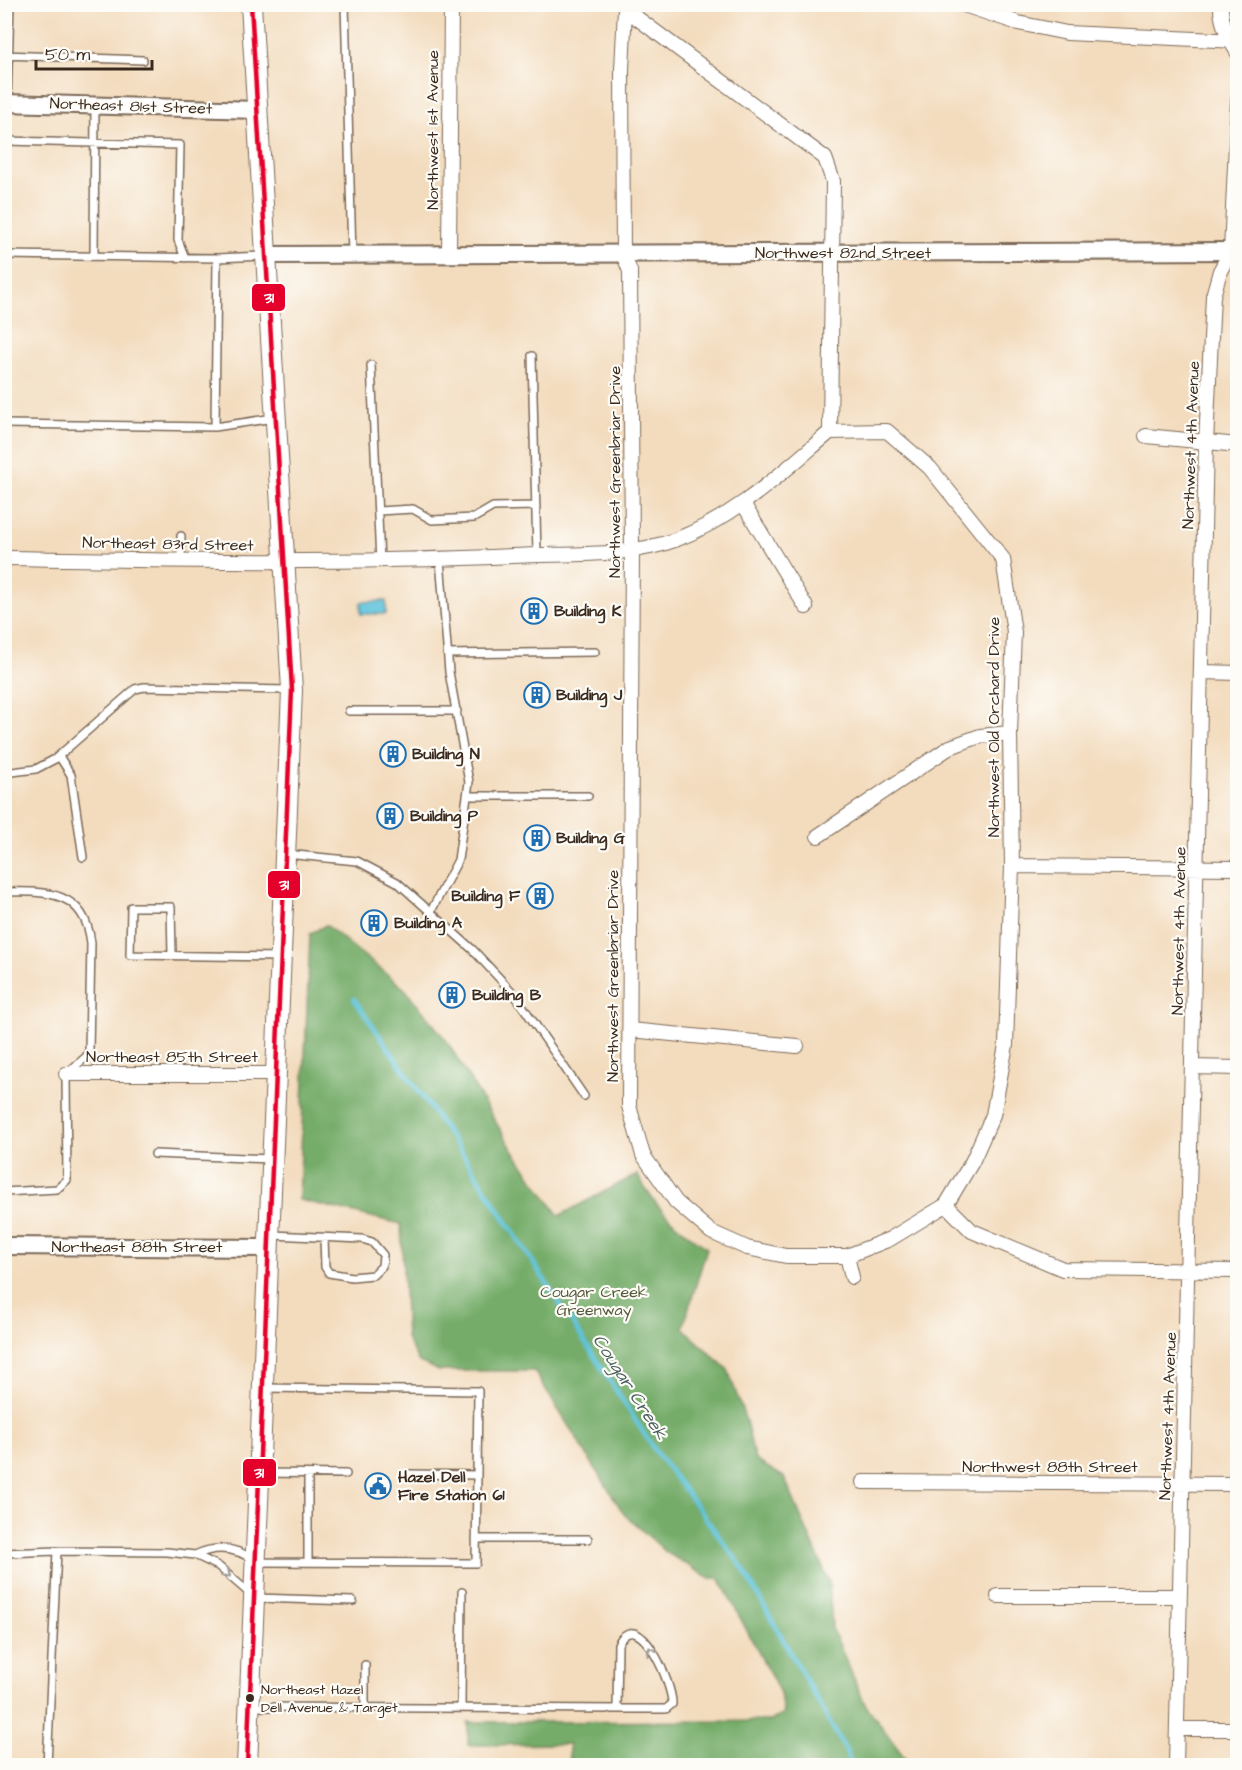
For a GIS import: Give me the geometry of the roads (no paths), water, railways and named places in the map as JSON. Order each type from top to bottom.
[{"type":"main road","points":[[247,1766],[278,1074],[292,690],[251,4]]},
{"type":"street","name":"Northwest 1st Avenue","points":[[449,255],[451,4]]},
{"type":"street","points":[[961,4],[1018,23],[1067,33],[1233,40]]},
{"type":"street","points":[[1221,4],[1221,15],[1238,53]]},
{"type":"street","name":"Northwest Greenbriar Drive","points":[[831,253],[833,181],[825,158],[625,9],[622,69],[623,254],[630,271],[632,550],[629,1106],[643,1155],[676,1202],[711,1232],[747,1248],[786,1256],[847,1256],[890,1239],[946,1205]]},
{"type":"street","name":"Northwest 4th Avenue","points":[[1176,1766],[1206,443],[1213,297],[1220,271],[1234,251],[1238,101]]},
{"type":"street","name":"Northeast 81st Street","points":[[6,103],[258,110]]},
{"type":"street","name":"Northwest 82nd Street","points":[[267,255],[1234,251]]},
{"type":"street","points":[[830,432],[831,253]]},
{"type":"street","name":"Northwest Old Orchard Drive","points":[[830,432],[887,431],[930,468],[1003,559],[1014,632],[1010,734],[1012,866],[1006,1045],[993,1115],[972,1162],[946,1205]]},
{"type":"street","name":"Northeast 83rd Street","points":[[4,558],[380,561],[632,550],[681,537],[709,526],[744,505],[830,432]]},
{"type":"street","points":[[1146,436],[1238,445]]},
{"type":"street","points":[[744,505],[806,607]]},
{"type":"street","points":[[1202,672],[1238,673]]},
{"type":"street","points":[[818,836],[950,747],[980,736],[1010,734]]},
{"type":"street","points":[[1012,866],[1238,868]]},
{"type":"street","points":[[630,1030],[797,1046]]},
{"type":"street","points":[[1192,1067],[1238,1068]]},
{"type":"street","name":"Northeast 85th Street","points":[[66,1074],[278,1074]]},
{"type":"street","points":[[946,1205],[972,1231],[1063,1269],[1238,1271]]},
{"type":"street","name":"Northeast 88th Street","points":[[4,1246],[269,1241]]},
{"type":"street","points":[[847,1256],[852,1277]]},
{"type":"street","name":"Northwest 88th Street","points":[[863,1482],[1238,1484]]},
{"type":"street","points":[[998,1596],[1180,1596]]},
{"type":"street","points":[[1177,1729],[1238,1729]]},
{"type":"lane","points":[[6,103],[6,55],[10,4]]},
{"type":"lane","points":[[345,4],[352,255]]},
{"type":"lane","points":[[6,55],[143,60]]},
{"type":"lane","points":[[94,256],[95,105]]},
{"type":"lane","points":[[4,141],[180,145],[178,240],[185,258]]},
{"type":"lane","points":[[4,255],[217,258],[267,255]]},
{"type":"lane","points":[[215,427],[217,258]]},
{"type":"lane","points":[[532,356],[537,555]]},
{"type":"lane","points":[[371,365],[380,561]]},
{"type":"lane","points":[[4,424],[215,427],[276,417]]},
{"type":"lane","points":[[378,511],[413,509],[432,520],[474,518],[493,507],[536,506]]},
{"type":"lane","points":[[181,536],[181,561]]},
{"type":"lane","points":[[430,913],[458,860],[469,782],[447,654],[440,559]]},
{"type":"lane","points":[[447,654],[595,652]]},
{"type":"lane","points":[[4,773],[36,769],[58,756],[135,689],[144,687],[292,690]]},
{"type":"lane","points":[[349,711],[457,711]]},
{"type":"lane","points":[[58,756],[71,775],[83,857]]},
{"type":"lane","points":[[467,796],[588,796]]},
{"type":"lane","points":[[285,854],[357,861],[397,882],[473,950],[515,995],[584,1096]]},
{"type":"lane","points":[[4,892],[41,893],[66,898],[81,909],[89,927],[89,1051],[86,1057],[66,1074],[67,1179],[57,1189],[4,1192]]},
{"type":"lane","points":[[172,955],[171,907],[131,907],[130,955],[281,957]]},
{"type":"lane","points":[[155,1154],[273,1159]]},
{"type":"lane","points":[[269,1241],[324,1238],[372,1242],[383,1255],[382,1266],[373,1275],[352,1277],[329,1273],[325,1267],[324,1238]]},
{"type":"lane","points":[[195,1555],[207,1550],[241,1550],[256,1562],[476,1563],[478,1391],[263,1388]]},
{"type":"lane","points":[[259,1473],[346,1474]]},
{"type":"lane","points":[[308,1474],[308,1562]]},
{"type":"lane","points":[[410,1474],[477,1474]]},
{"type":"lane","points":[[476,1539],[588,1539]]},
{"type":"lane","points":[[47,1766],[57,1551]]},
{"type":"lane","points":[[4,1553],[167,1552],[195,1555],[218,1566],[255,1598],[353,1601]]},
{"type":"lane","points":[[461,1708],[462,1592]]},
{"type":"lane","points":[[249,1707],[365,1708],[461,1708],[617,1709],[666,1709],[672,1704],[673,1694],[648,1644],[640,1634],[630,1632],[622,1636],[618,1644],[617,1709]]},
{"type":"lane","points":[[365,1665],[365,1708]]},
{"type":"water","points":[[386,601],[386,614],[361,614],[361,602]]},
{"type":"waterway","name":"Cougar Creek","points":[[354,999],[464,1156],[656,1452],[742,1567],[846,1751],[851,1766]]},
{"type":"place","name":"Building K","points":[[534,611]]},
{"type":"place","name":"Building J","points":[[537,695]]},
{"type":"place","name":"Building N","points":[[393,754]]},
{"type":"place","name":"Building P","points":[[390,816]]},
{"type":"place","name":"Building G","points":[[537,838]]},
{"type":"place","name":"Building F","points":[[540,896]]},
{"type":"place","name":"Building A","points":[[374,923]]},
{"type":"place","name":"Building B","points":[[452,995]]},
{"type":"place","name":"Hazel Dell Fire Station 61","points":[[378,1486]]},
{"type":"place","name":"Northeast Hazel Dell Avenue & Target","points":[[250,1698]]},
{"type":"park label","name":"Cougar Creek Greenway","points":[[594,1301]]}]
